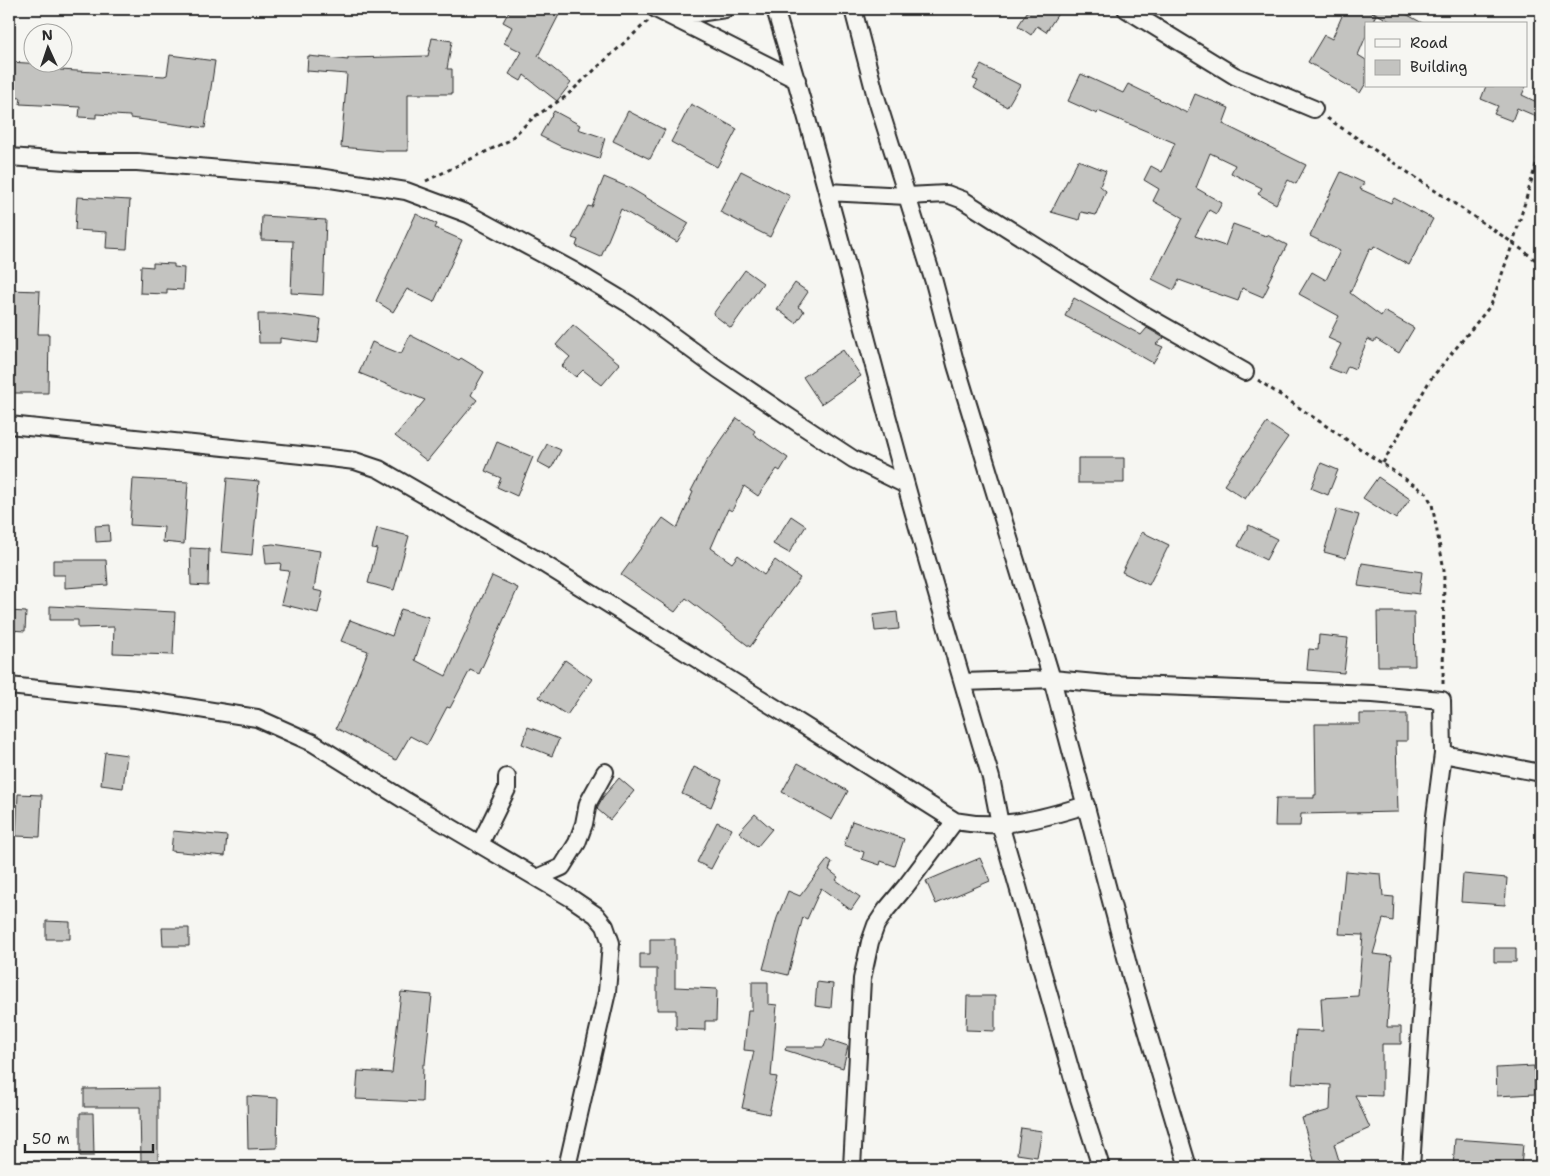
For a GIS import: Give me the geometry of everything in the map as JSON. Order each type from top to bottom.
[{"type":"street","points":[[661,12],[698,13],[725,9]]},
{"type":"street","points":[[775,9],[797,80],[906,485],[991,778],[1000,824],[1100,1167]]},
{"type":"street","points":[[853,9],[876,97],[934,282],[956,364],[1052,679],[1132,976],[1188,1167]]},
{"type":"street","points":[[1126,9],[1234,76],[1314,110]]},
{"type":"street","points":[[661,12],[797,80]]},
{"type":"street","points":[[9,157],[80,162],[137,162],[318,177],[406,192],[468,214],[574,271],[629,304],[718,369],[854,459],[906,485]]},
{"type":"street","points":[[827,192],[907,196],[947,194],[963,200],[1142,314],[1245,372]]},
{"type":"street","points":[[9,425],[330,458],[355,461],[379,469],[544,564],[954,821],[972,824],[1000,824],[1039,820],[1086,805]]},
{"type":"street","points":[[963,682],[1052,679],[1107,684],[1373,694],[1442,700],[1443,754],[1434,824],[1411,1167]]},
{"type":"street","points":[[9,686],[136,698],[257,718],[313,743],[596,915],[605,926],[611,943],[607,992],[567,1167]]},
{"type":"street","points":[[1443,754],[1541,772]]},
{"type":"street","points":[[538,878],[562,867],[577,843],[584,824],[588,803],[605,772]]},
{"type":"street","points":[[480,844],[507,789],[508,777]]},
{"type":"street","points":[[852,1167],[862,979],[870,942],[876,925],[886,910],[954,821]]},
{"type":"path","points":[[406,192],[508,141],[534,116],[565,96],[649,20],[661,12]]},
{"type":"path","points":[[1314,110],[1513,243],[1541,264]]},
{"type":"path","points":[[1383,464],[1430,380],[1491,305],[1513,243],[1541,148]]},
{"type":"path","points":[[1245,372],[1426,493],[1432,504],[1444,570],[1442,700]]},
{"type":"building","points":[[510,9],[562,9],[538,56],[571,83],[557,101],[524,75],[521,81],[509,74],[522,52],[504,43],[512,27],[503,22]]},
{"type":"building","points":[[1029,9],[1061,9],[1046,32],[1037,26],[1031,35],[1018,26]]},
{"type":"building","points":[[1345,9],[1364,9],[1376,14],[1373,22],[1365,22],[1365,38],[1358,55],[1365,59],[1365,85],[1360,93],[1308,62],[1324,35],[1332,39]]},
{"type":"building","points":[[1368,9],[1397,9],[1420,22],[1391,22]]},
{"type":"building","points":[[432,38],[452,41],[447,69],[452,69],[452,94],[408,94],[408,151],[341,147],[347,74],[307,71],[308,56],[348,60],[348,58],[428,56]]},
{"type":"building","points":[[170,55],[215,61],[205,128],[130,118],[130,116],[96,114],[96,118],[79,117],[80,107],[20,104],[21,98],[9,97],[9,62],[22,63],[22,72],[72,71],[167,75]]},
{"type":"building","points":[[981,65],[1020,85],[1007,107],[974,88],[978,81],[973,79]]},
{"type":"building","points":[[1081,74],[1123,93],[1128,84],[1187,113],[1195,94],[1229,108],[1223,124],[1306,165],[1296,184],[1288,180],[1276,204],[1258,194],[1262,188],[1231,173],[1235,165],[1210,153],[1196,188],[1222,203],[1216,214],[1209,210],[1195,236],[1225,246],[1233,224],[1267,235],[1287,245],[1267,284],[1269,285],[1263,297],[1242,288],[1238,301],[1179,280],[1174,290],[1152,279],[1183,218],[1153,201],[1159,189],[1144,180],[1151,166],[1162,172],[1175,143],[1098,111],[1097,114],[1068,101]]},
{"type":"building","points":[[1485,88],[1525,88],[1522,95],[1541,104],[1541,109],[1538,117],[1517,108],[1512,121],[1494,114],[1498,106],[1481,99]]},
{"type":"building","points":[[691,104],[737,129],[717,167],[671,142]]},
{"type":"building","points":[[554,111],[580,125],[578,129],[605,138],[599,159],[562,147],[540,136]]},
{"type":"building","points":[[628,111],[665,130],[650,159],[613,141]]},
{"type":"building","points":[[1078,160],[1106,171],[1100,186],[1106,191],[1096,215],[1081,212],[1079,220],[1051,212]]},
{"type":"building","points":[[741,171],[790,196],[770,237],[720,212]]},
{"type":"building","points":[[1341,172],[1364,183],[1360,189],[1391,203],[1394,198],[1433,219],[1409,265],[1374,246],[1373,249],[1370,248],[1350,293],[1381,316],[1384,311],[1414,328],[1399,353],[1376,339],[1374,342],[1368,339],[1355,369],[1348,366],[1344,374],[1329,368],[1341,344],[1328,338],[1339,316],[1299,294],[1312,272],[1326,280],[1340,251],[1310,236]]},
{"type":"building","points":[[604,177],[630,188],[689,223],[677,242],[621,209],[601,257],[576,246],[578,240],[572,238],[588,206],[592,207]]},
{"type":"building","points":[[77,197],[130,200],[127,249],[106,248],[107,232],[75,230]]},
{"type":"building","points":[[416,214],[437,224],[435,228],[462,240],[434,302],[407,289],[393,312],[376,301]]},
{"type":"building","points":[[262,216],[326,220],[323,295],[291,293],[293,241],[261,240]]},
{"type":"building","points":[[153,263],[174,264],[174,267],[184,268],[183,290],[167,289],[167,294],[140,293],[141,266],[153,267]]},
{"type":"building","points":[[745,270],[763,283],[731,328],[713,314]]},
{"type":"building","points":[[795,283],[808,292],[798,307],[804,311],[796,323],[777,309]]},
{"type":"building","points":[[9,290],[40,291],[38,334],[49,334],[48,393],[9,393]]},
{"type":"building","points":[[1074,298],[1141,335],[1147,328],[1164,338],[1156,344],[1163,347],[1153,363],[1104,335],[1065,316]]},
{"type":"building","points":[[258,314],[280,314],[321,319],[318,343],[280,338],[280,343],[259,343]]},
{"type":"building","points":[[573,325],[620,364],[602,385],[583,370],[576,377],[562,366],[570,357],[556,345]]},
{"type":"building","points":[[410,335],[459,360],[461,358],[484,372],[471,395],[477,400],[427,461],[395,436],[425,400],[359,373],[372,342],[401,354]]},
{"type":"building","points":[[843,350],[861,376],[821,404],[803,377]]},
{"type":"building","points":[[737,418],[755,431],[753,434],[788,458],[780,471],[777,469],[758,496],[744,486],[732,511],[728,509],[711,548],[732,563],[738,555],[764,575],[775,560],[800,578],[750,647],[686,598],[675,612],[621,575],[663,518],[677,528],[693,492],[691,491],[706,462]]},
{"type":"building","points":[[1267,423],[1288,437],[1245,499],[1224,485]]},
{"type":"building","points":[[497,442],[533,457],[517,496],[497,487],[501,478],[485,471]]},
{"type":"building","points":[[547,444],[561,450],[551,469],[538,462]]},
{"type":"building","points":[[1078,458],[1124,458],[1124,483],[1078,483]]},
{"type":"building","points":[[1321,463],[1338,470],[1328,495],[1311,488]]},
{"type":"building","points":[[1378,477],[1410,499],[1396,519],[1363,498]]},
{"type":"building","points":[[227,478],[259,481],[252,555],[221,552]]},
{"type":"building","points":[[133,479],[188,482],[184,544],[163,542],[164,527],[130,525]]},
{"type":"building","points":[[1337,509],[1359,515],[1346,558],[1324,552]]},
{"type":"building","points":[[791,516],[806,526],[789,553],[773,544]]},
{"type":"building","points":[[109,525],[110,541],[96,542],[95,526]]},
{"type":"building","points":[[1249,525],[1277,539],[1266,560],[1238,546]]},
{"type":"building","points":[[377,528],[409,536],[394,590],[368,583],[377,549],[372,548]]},
{"type":"building","points":[[1142,532],[1169,545],[1149,585],[1122,572]]},
{"type":"building","points":[[273,544],[320,551],[314,590],[323,592],[318,613],[281,604],[289,571],[280,570],[281,563],[266,564],[264,545]]},
{"type":"building","points":[[190,548],[209,549],[208,586],[191,585]]},
{"type":"building","points":[[53,560],[106,560],[108,585],[65,588],[65,575],[53,575]]},
{"type":"building","points":[[1362,563],[1422,572],[1419,594],[1358,586]]},
{"type":"building","points":[[492,576],[518,588],[479,674],[470,670],[450,708],[447,707],[427,745],[410,736],[396,760],[336,728],[368,651],[341,641],[350,620],[392,636],[401,609],[429,617],[415,660],[446,676]]},
{"type":"building","points":[[50,606],[175,612],[173,655],[113,653],[114,627],[78,628],[78,620],[50,620]]},
{"type":"building","points":[[9,611],[26,612],[25,631],[9,630]]},
{"type":"building","points":[[897,612],[899,629],[875,631],[873,615]]},
{"type":"building","points":[[1377,612],[1414,612],[1415,666],[1378,666]]},
{"type":"building","points":[[1319,635],[1348,638],[1344,673],[1307,670],[1309,649],[1318,650]]},
{"type":"building","points":[[565,660],[592,679],[567,715],[539,697]]},
{"type":"building","points":[[1360,714],[1407,714],[1407,741],[1396,741],[1398,812],[1301,814],[1300,826],[1275,826],[1276,798],[1314,798],[1314,795],[1316,795],[1315,724],[1360,724]]},
{"type":"building","points":[[528,727],[559,739],[552,756],[522,744]]},
{"type":"building","points":[[105,752],[127,755],[123,788],[101,785]]},
{"type":"building","points":[[798,763],[848,791],[832,820],[782,792]]},
{"type":"building","points":[[694,767],[722,780],[711,807],[682,794]]},
{"type":"building","points":[[619,778],[634,791],[610,820],[597,809],[603,797]]},
{"type":"building","points":[[18,794],[42,795],[40,837],[16,836]]},
{"type":"building","points":[[755,814],[772,829],[757,847],[739,832]]},
{"type":"building","points":[[852,821],[904,839],[895,866],[881,861],[880,865],[862,859],[864,852],[844,845]]},
{"type":"building","points":[[717,822],[732,829],[711,869],[697,862]]},
{"type":"building","points":[[173,831],[227,836],[225,856],[171,851]]},
{"type":"building","points":[[980,858],[990,881],[936,904],[926,881]]},
{"type":"building","points":[[828,859],[832,862],[829,870],[838,877],[836,880],[860,897],[851,910],[821,888],[807,919],[803,917],[788,975],[763,969],[777,918],[788,891],[800,896]]},
{"type":"building","points":[[1345,871],[1381,874],[1383,896],[1394,897],[1393,921],[1383,919],[1373,954],[1392,956],[1387,1027],[1401,1027],[1401,1044],[1382,1044],[1382,1096],[1355,1095],[1370,1128],[1334,1144],[1341,1167],[1316,1167],[1302,1118],[1330,1110],[1331,1085],[1292,1083],[1296,1030],[1323,1031],[1321,998],[1358,996],[1363,935],[1339,934]]},
{"type":"building","points":[[1463,874],[1507,878],[1505,905],[1461,902]]},
{"type":"building","points":[[46,921],[70,922],[70,939],[46,939]]},
{"type":"building","points":[[162,928],[189,928],[189,946],[163,946]]},
{"type":"building","points":[[650,939],[675,939],[675,987],[717,989],[716,1021],[705,1021],[705,1030],[676,1029],[676,1010],[657,1010],[657,969],[640,969],[640,954],[650,954]]},
{"type":"building","points":[[1494,948],[1516,948],[1516,962],[1494,962]]},
{"type":"building","points":[[752,982],[768,982],[768,1004],[777,1005],[771,1076],[777,1077],[769,1114],[742,1108],[754,1051],[744,1050],[748,1010],[752,1010]]},
{"type":"building","points":[[817,982],[833,984],[831,1008],[815,1006]]},
{"type":"building","points":[[401,992],[432,995],[425,1064],[423,1064],[422,1102],[356,1099],[358,1071],[392,1073]]},
{"type":"building","points":[[967,996],[995,996],[995,1031],[966,1030]]},
{"type":"building","points":[[827,1039],[848,1046],[843,1068],[785,1050],[786,1047],[824,1047]]},
{"type":"building","points":[[1534,1066],[1535,1094],[1497,1096],[1496,1068]]},
{"type":"building","points":[[158,1088],[158,1161],[141,1161],[140,1107],[84,1107],[84,1089]]},
{"type":"building","points":[[247,1096],[278,1098],[277,1148],[248,1149]]},
{"type":"building","points":[[80,1113],[93,1113],[94,1156],[80,1156]]},
{"type":"building","points":[[1021,1128],[1042,1131],[1037,1157],[1017,1154]]},
{"type":"building","points":[[1455,1139],[1523,1144],[1521,1167],[1453,1167]]}]
